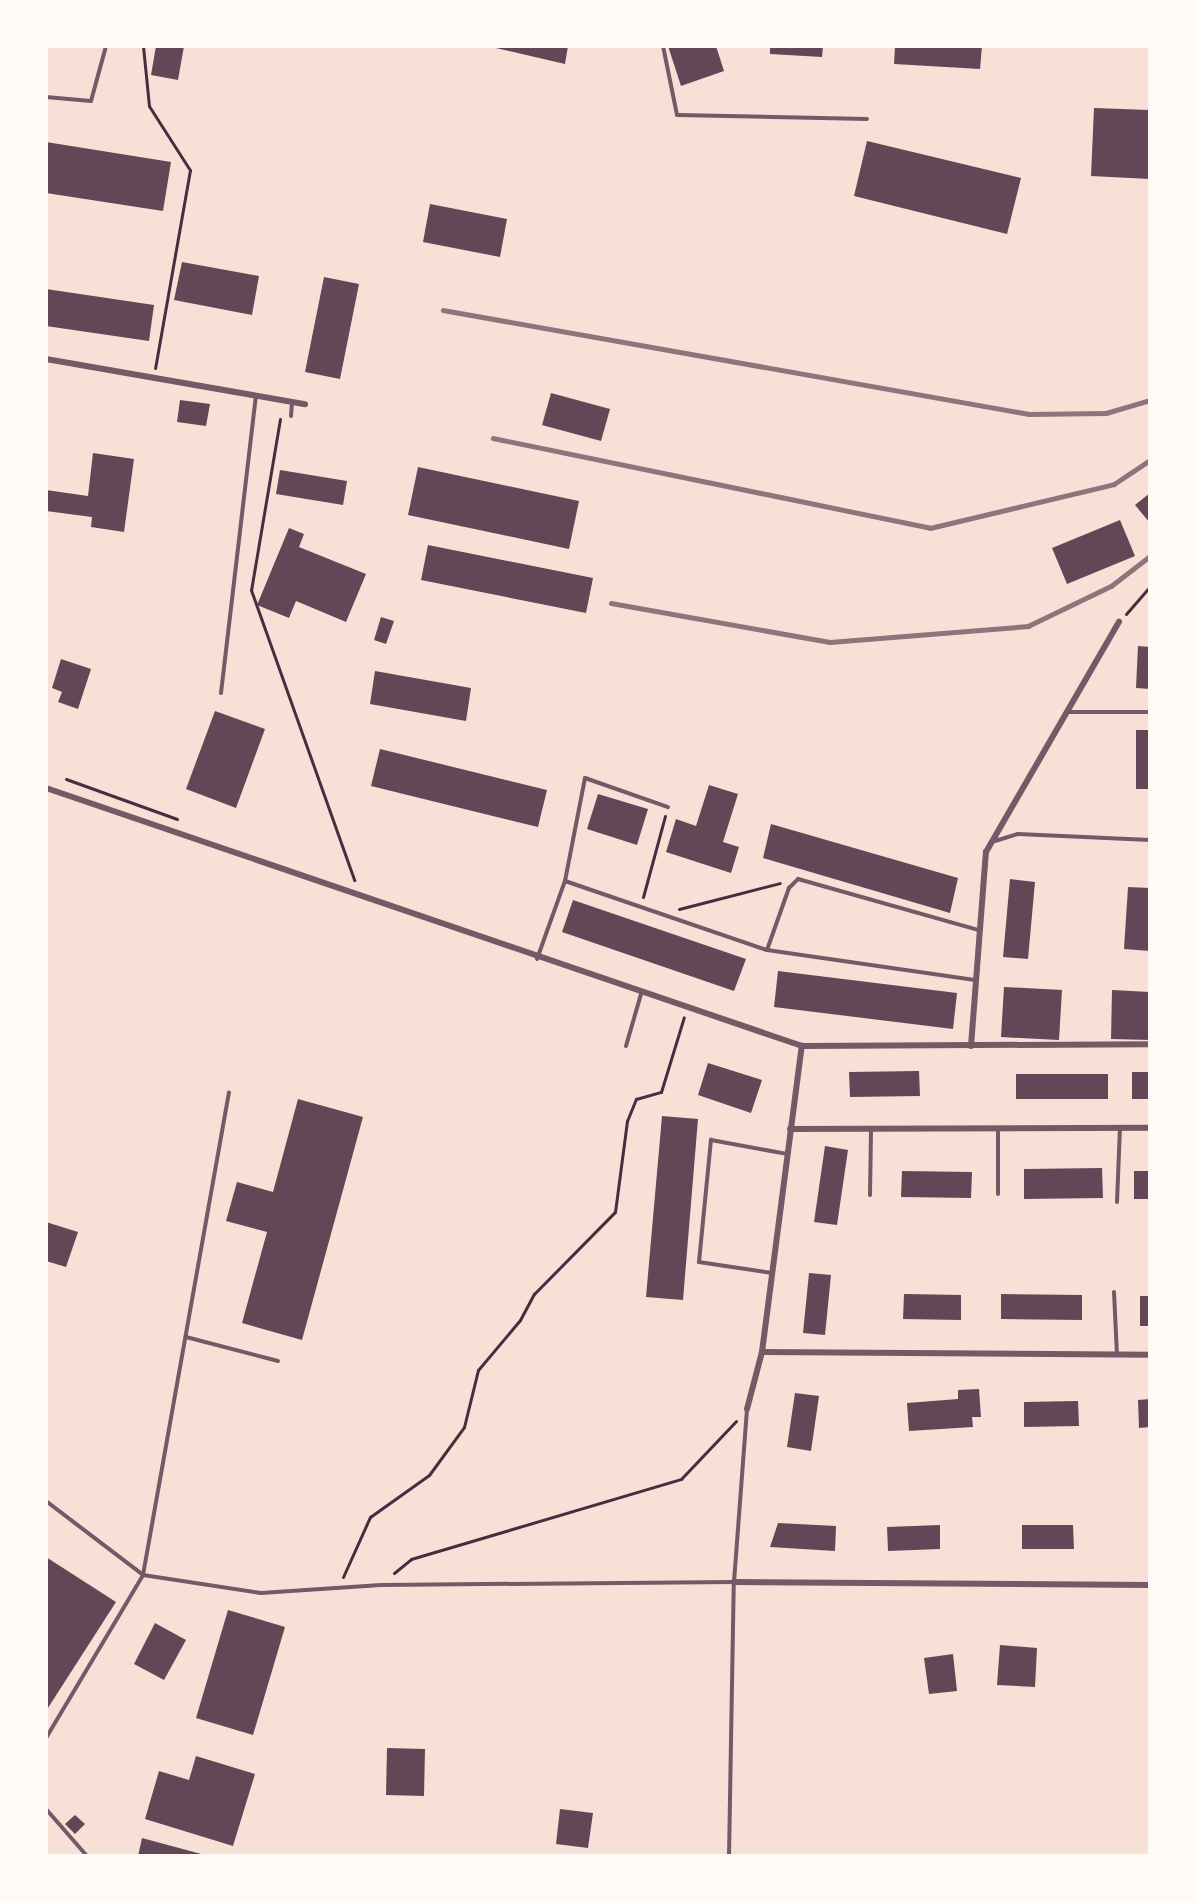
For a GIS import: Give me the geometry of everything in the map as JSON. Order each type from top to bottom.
[{"type":"street","points":[[46,359],[305,404]]},
{"type":"street","points":[[971,1046],[978,930],[992,843],[1065,712],[1119,622]]},
{"type":"street","points":[[46,788],[537,959],[802,1046],[1149,1044]]},
{"type":"street","points":[[747,1409],[762,1352],[802,1046]]},
{"type":"street","points":[[790,1129],[1149,1128]]},
{"type":"street","points":[[762,1352],[1149,1355]]},
{"type":"street","points":[[734,1582],[1149,1585]]},
{"type":"lane","points":[[46,97],[91,101],[106,46]]},
{"type":"lane","points":[[663,46],[677,115],[867,119]]},
{"type":"lane","points":[[221,693],[256,397]]},
{"type":"lane","points":[[291,416],[292,403]]},
{"type":"lane","points":[[1065,712],[1149,712]]},
{"type":"lane","points":[[537,959],[565,881],[585,778],[668,807]]},
{"type":"lane","points":[[992,843],[1018,834],[1149,840]]},
{"type":"lane","points":[[767,950],[789,888],[798,879],[978,930]]},
{"type":"lane","points":[[565,881],[767,950],[975,980]]},
{"type":"lane","points":[[626,1046],[641,994]]},
{"type":"lane","points":[[46,1738],[143,1575],[229,1093]]},
{"type":"lane","points":[[870,1195],[871,1128]]},
{"type":"lane","points":[[998,1128],[998,1194]]},
{"type":"lane","points":[[1117,1202],[1120,1128]]},
{"type":"lane","points":[[772,1273],[699,1262],[711,1140],[787,1154]]},
{"type":"lane","points":[[1114,1292],[1117,1355]]},
{"type":"lane","points":[[186,1337],[278,1361]]},
{"type":"lane","points":[[729,1856],[734,1582],[747,1409]]},
{"type":"lane","points":[[46,1501],[143,1575],[261,1593],[381,1585],[734,1582]]},
{"type":"lane","points":[[46,1809],[87,1856]]},
{"type":"path","points":[[143,46],[149,106],[190,170],[153,379]]},
{"type":"path","points":[[281,414],[251,590],[355,882]]},
{"type":"path","points":[[1119,622],[1149,586]]},
{"type":"path","points":[[640,907],[668,807]]},
{"type":"path","points":[[660,913],[798,879]]},
{"type":"path","points":[[339,1587],[370,1517],[429,1475],[464,1427],[478,1370],[520,1320],[534,1294],[615,1212],[627,1121],[636,1099],[661,1092],[686,1009]]},
{"type":"path","points":[[381,1585],[411,1558],[681,1479],[747,1409]]},
{"type":"building","points":[[156,46],[184,46],[178,80],[151,75]]},
{"type":"building","points":[[487,46],[568,46],[565,64]]},
{"type":"building","points":[[668,46],[716,46],[724,71],[681,86]]},
{"type":"building","points":[[770,46],[823,46],[822,57],[770,54]]},
{"type":"building","points":[[895,46],[982,46],[980,69],[894,64]]},
{"type":"building","points":[[1094,108],[1150,110],[1150,179],[1091,176]]},
{"type":"building","points":[[867,141],[1021,178],[1007,234],[854,196]]},
{"type":"building","points":[[46,142],[171,162],[163,211],[46,193]]},
{"type":"building","points":[[430,204],[507,219],[500,257],[423,242]]},
{"type":"building","points":[[182,262],[259,276],[252,315],[174,300]]},
{"type":"building","points":[[324,277],[359,284],[340,379],[305,372]]},
{"type":"building","points":[[46,289],[154,305],[149,341],[46,326]]},
{"type":"building","points":[[551,393],[610,409],[601,441],[542,425]]},
{"type":"building","points":[[180,400],[210,404],[206,426],[177,422]]},
{"type":"building","points":[[93,453],[134,459],[124,532],[91,527],[92,517],[46,511],[46,490],[88,496]]},
{"type":"building","points":[[418,467],[579,501],[569,549],[408,515]]},
{"type":"building","points":[[280,470],[347,481],[343,505],[276,494]]},
{"type":"building","points":[[1150,493],[1150,523],[1135,505]]},
{"type":"building","points":[[1120,520],[1135,556],[1067,584],[1052,548]]},
{"type":"building","points":[[289,528],[304,534],[299,547],[366,574],[346,622],[296,601],[289,618],[257,605]]},
{"type":"building","points":[[428,545],[593,578],[586,613],[421,580]]},
{"type":"building","points":[[381,617],[394,621],[386,644],[374,640]]},
{"type":"building","points":[[1138,646],[1150,647],[1150,689],[1136,688]]},
{"type":"building","points":[[61,659],[91,669],[78,709],[58,702],[62,692],[52,688]]},
{"type":"building","points":[[375,671],[471,688],[466,721],[370,704]]},
{"type":"building","points":[[215,711],[265,729],[236,808],[186,789]]},
{"type":"building","points":[[1136,730],[1150,730],[1150,789],[1136,789]]},
{"type":"building","points":[[380,749],[547,790],[538,827],[371,786]]},
{"type":"building","points":[[709,785],[738,794],[723,842],[739,847],[731,873],[666,852],[676,819],[696,826]]},
{"type":"building","points":[[598,794],[648,809],[637,845],[587,829]]},
{"type":"building","points":[[771,824],[958,878],[950,913],[763,858]]},
{"type":"building","points":[[1010,879],[1035,882],[1028,959],[1003,957]]},
{"type":"building","points":[[1128,887],[1150,888],[1150,951],[1124,949]]},
{"type":"building","points":[[573,900],[746,959],[734,991],[562,932]]},
{"type":"building","points":[[778,971],[957,993],[953,1029],[774,1007]]},
{"type":"building","points":[[1004,987],[1062,990],[1059,1040],[1001,1037]]},
{"type":"building","points":[[1112,990],[1150,992],[1150,1040],[1111,1039]]},
{"type":"building","points":[[708,1063],[762,1080],[751,1113],[698,1095]]},
{"type":"building","points":[[919,1071],[920,1096],[850,1097],[849,1072]]},
{"type":"building","points":[[1132,1072],[1150,1072],[1150,1099],[1132,1099]]},
{"type":"building","points":[[1016,1074],[1108,1074],[1108,1099],[1016,1099]]},
{"type":"building","points":[[298,1099],[363,1117],[302,1340],[242,1323],[267,1232],[226,1221],[237,1182],[273,1192]]},
{"type":"building","points":[[662,1116],[698,1119],[683,1300],[646,1297]]},
{"type":"building","points":[[825,1146],[848,1150],[837,1225],[814,1222]]},
{"type":"building","points":[[1102,1168],[1103,1198],[1024,1199],[1024,1169]]},
{"type":"building","points":[[902,1171],[972,1172],[971,1198],[901,1197]]},
{"type":"building","points":[[1134,1171],[1150,1171],[1150,1199],[1134,1199]]},
{"type":"building","points":[[46,1222],[78,1232],[66,1267],[46,1261]]},
{"type":"building","points":[[809,1273],[831,1275],[825,1335],[803,1333]]},
{"type":"building","points":[[904,1294],[961,1295],[961,1320],[903,1319]]},
{"type":"building","points":[[1001,1294],[1082,1295],[1082,1320],[1001,1319]]},
{"type":"building","points":[[1140,1296],[1150,1296],[1150,1326],[1140,1326]]},
{"type":"building","points":[[979,1389],[981,1417],[972,1417],[973,1427],[909,1431],[907,1403],[958,1399],[958,1390]]},
{"type":"building","points":[[795,1393],[819,1396],[811,1451],[787,1447]]},
{"type":"building","points":[[1150,1399],[1150,1427],[1139,1428],[1138,1400]]},
{"type":"building","points":[[1078,1401],[1079,1426],[1024,1427],[1024,1402]]},
{"type":"building","points":[[778,1523],[836,1526],[835,1551],[770,1547]]},
{"type":"building","points":[[940,1525],[940,1549],[888,1551],[887,1527]]},
{"type":"building","points":[[1022,1525],[1073,1525],[1074,1549],[1022,1549]]},
{"type":"building","points":[[46,1557],[116,1602],[46,1711]]},
{"type":"building","points":[[228,1610],[285,1627],[253,1735],[196,1718]]},
{"type":"building","points":[[155,1623],[186,1640],[164,1680],[134,1664]]},
{"type":"building","points":[[1000,1645],[1037,1648],[1035,1687],[997,1685]]},
{"type":"building","points":[[953,1654],[957,1691],[929,1694],[924,1658]]},
{"type":"building","points":[[387,1748],[425,1749],[424,1796],[386,1795]]},
{"type":"building","points":[[196,1756],[255,1774],[233,1846],[145,1819],[159,1771],[189,1780]]},
{"type":"building","points":[[560,1809],[593,1813],[588,1848],[556,1844]]},
{"type":"building","points":[[75,1815],[85,1824],[75,1834],[65,1824]]},
{"type":"building","points":[[142,1838],[205,1855],[205,1856],[138,1856]]},
{"type":"railway","points":[[443,310],[1029,414],[1106,413],[1150,400]]},
{"type":"railway","points":[[493,438],[930,528],[1114,484],[1150,460]]},
{"type":"railway","points":[[611,603],[830,642],[1028,626],[1111,586],[1150,556]]}]
